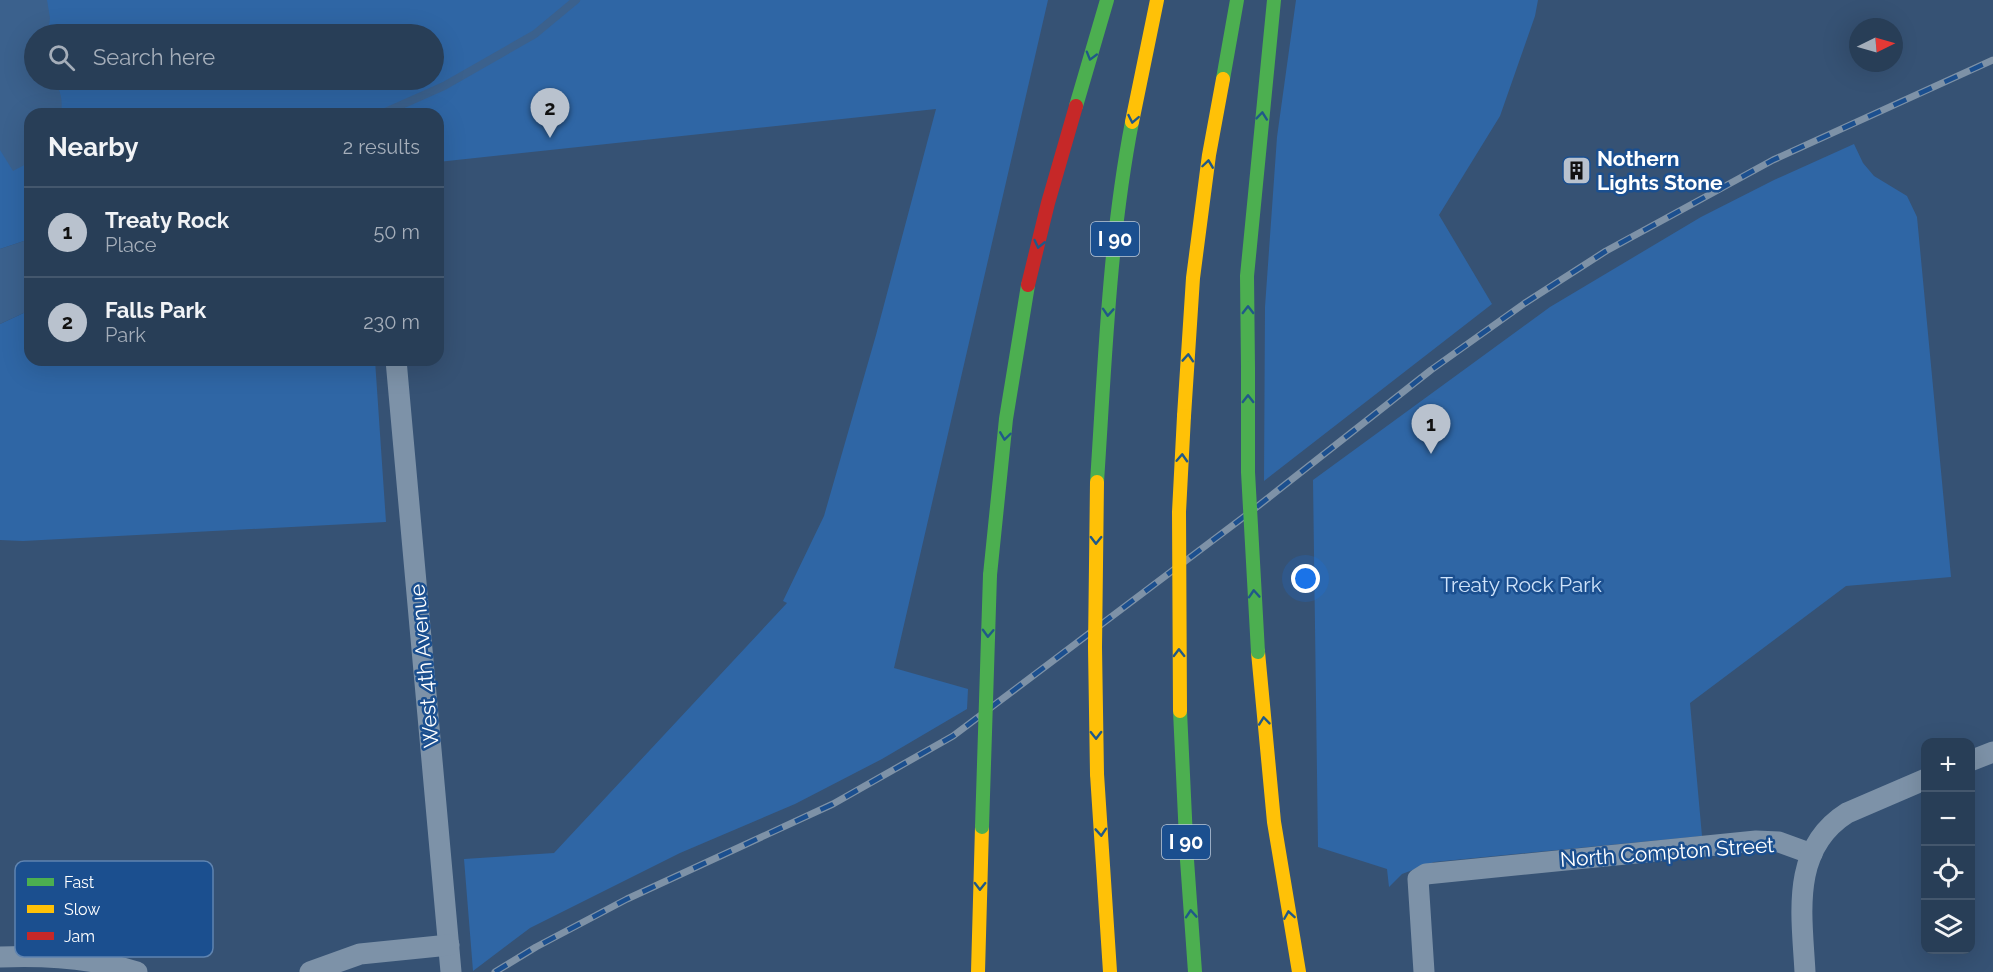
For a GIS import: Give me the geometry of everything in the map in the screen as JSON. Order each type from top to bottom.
[{"type":"highway","points":[[978,972],[990,575],[998,486],[1020,325],[1041,232],[1107,0]]},
{"type":"highway","name":"I 90","points":[[1110,972],[1097,774],[1095,647],[1097,482],[1111,273],[1121,179],[1157,0]]},
{"type":"highway","name":"I 90","points":[[1196,972],[1186,839],[1180,711],[1179,512],[1196,256],[1209,155],[1237,0]]},
{"type":"highway","points":[[1274,0],[1247,276],[1249,495],[1258,652],[1274,822],[1299,972]]},
{"type":"street","name":"West 4th Avenue","points":[[397,366],[451,972]]},
{"type":"street","points":[[1975,760],[1993,753]]},
{"type":"street","points":[[1806,972],[1803,881],[1812,855],[1826,830],[1835,821],[1859,807],[1921,781]]},
{"type":"street","name":"North Compton Street","points":[[1424,972],[1418,879],[1426,874],[1756,841],[1779,842],[1812,855]]},
{"type":"street","points":[[310,972],[360,954],[449,945]]},
{"type":"street","points":[[0,957],[71,958],[137,972]]},
{"type":"green space","points":[[0,0],[1048,0],[894,668],[968,689],[967,709],[882,759],[795,804],[680,853],[530,928],[473,971],[464,859],[554,853],[787,603],[783,601],[824,516],[876,335],[936,109],[444,161],[444,108],[24,108],[24,241],[0,249]]},
{"type":"green space","points":[[1296,0],[1538,0],[1535,16],[1500,116],[1439,215],[1492,304],[1264,481],[1265,307],[1277,137]]},
{"type":"green space","name":"Treaty Rock Park","points":[[1854,144],[1863,163],[1874,176],[1907,196],[1917,217],[1951,577],[1846,586],[1690,703],[1702,836],[1434,862],[1402,874],[1389,887],[1387,869],[1318,847],[1313,480],[1550,307],[1701,217],[1774,180]]},
{"type":"green space","points":[[24,313],[24,366],[375,366],[386,522],[23,541],[0,540],[0,324]]},
{"type":"shaded area","points":[[0,0],[47,0],[49,24],[24,24],[24,90],[59,90],[61,108],[24,108],[24,165],[13,171],[0,150]]},
{"type":"shaded area","points":[[24,241],[24,313],[0,324],[0,249]]},
{"type":"waterway","points":[[444,86],[535,34],[576,0]]},
{"type":"waterway","points":[[394,108],[435,90]]},
{"type":"railway","points":[[495,972],[536,947],[627,899],[833,804],[953,736],[1249,513],[1431,370],[1525,303],[1606,251],[1773,160],[1993,60]]},
{"type":"traffic: fast","points":[[1076,106],[1107,0]]},
{"type":"traffic: fast","points":[[1223,79],[1237,0]]},
{"type":"traffic: fast","points":[[1248,368],[1247,276],[1274,0]]},
{"type":"traffic: fast","points":[[1097,482],[1113,257],[1132,122]]},
{"type":"traffic: fast","points":[[990,575],[1006,419],[1028,285]]},
{"type":"traffic: fast","points":[[1248,368],[1248,472],[1258,652]]},
{"type":"traffic: fast","points":[[982,827],[990,575]]},
{"type":"traffic: fast","points":[[1180,711],[1195,972]]},
{"type":"traffic: slow","points":[[1132,122],[1157,0]]},
{"type":"traffic: slow","points":[[1184,416],[1193,278],[1209,155],[1223,79]]},
{"type":"traffic: slow","points":[[1180,711],[1179,512],[1184,416]]},
{"type":"traffic: slow","points":[[1097,482],[1095,647],[1097,774]]},
{"type":"traffic: slow","points":[[1258,652],[1274,822],[1299,972]]},
{"type":"traffic: slow","points":[[1097,774],[1110,972]]},
{"type":"traffic: slow","points":[[978,972],[982,827]]},
{"type":"traffic: jam","points":[[1028,285],[1048,203],[1076,106]]},
{"type":"place","name":"Falls Park","points":[[550,138]]},
{"type":"place","name":"Nothern Lights Stone","points":[[1576,170]]},
{"type":"place","name":"Treaty Rock","points":[[1431,454]]}]
